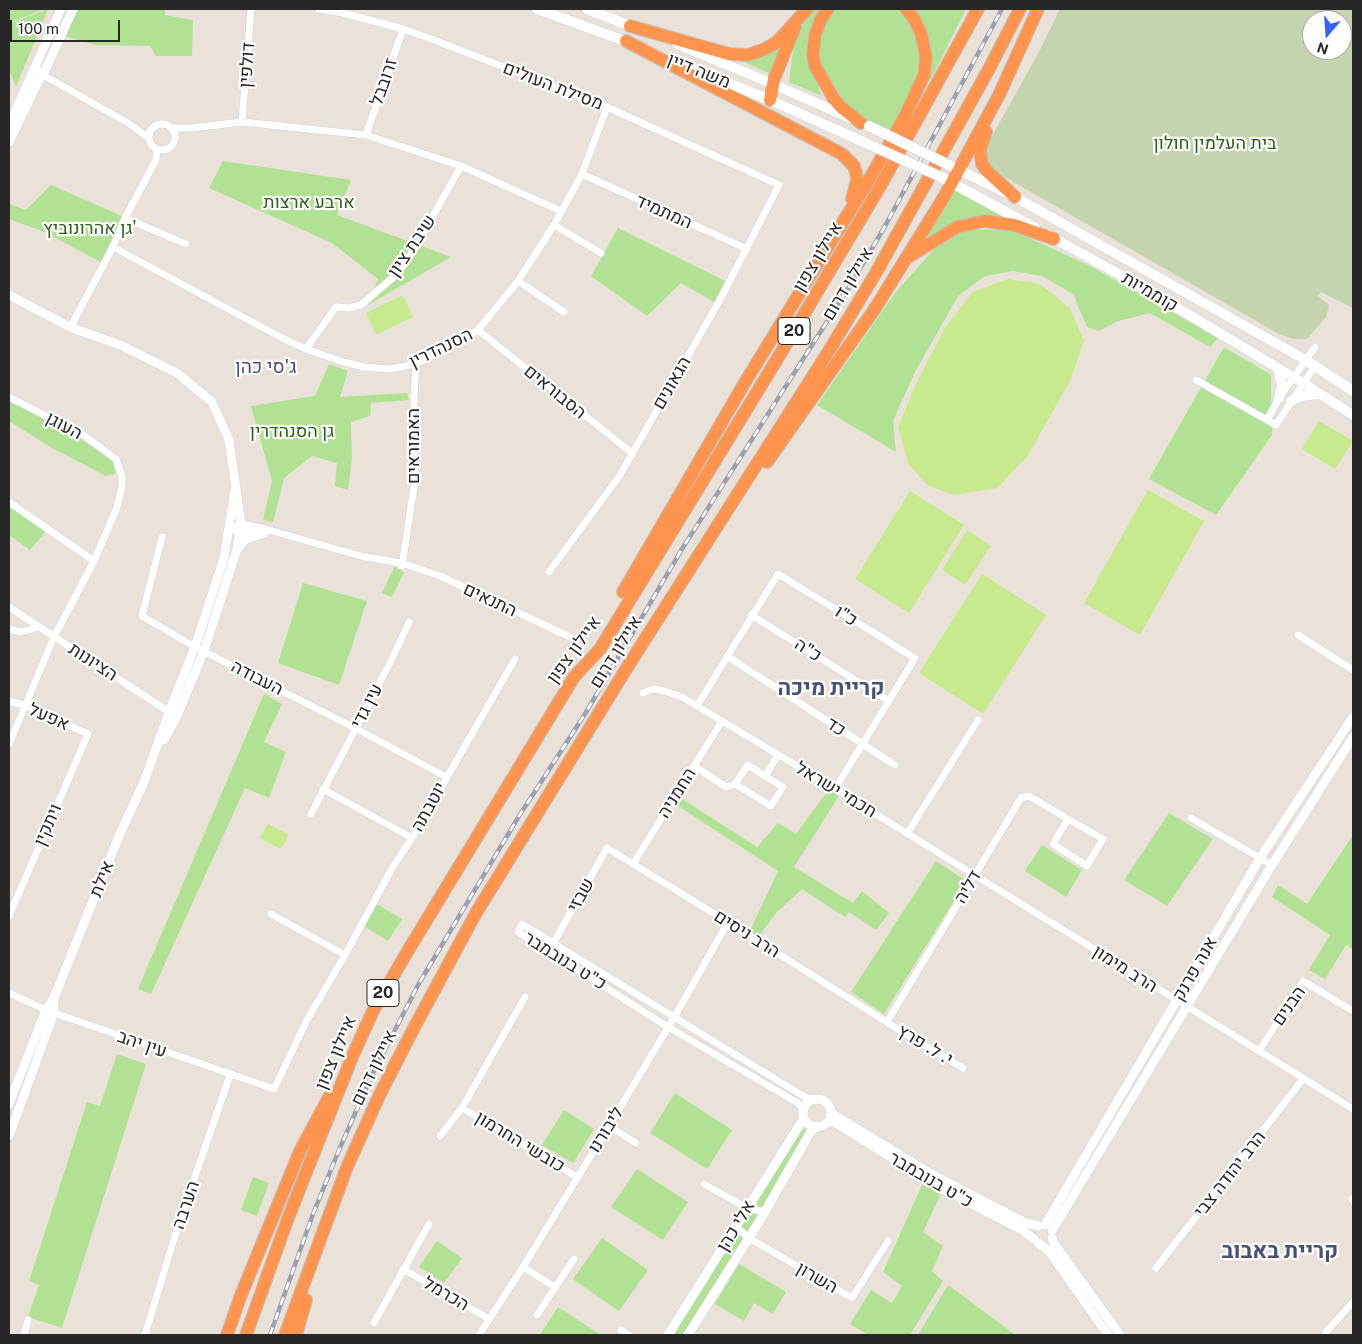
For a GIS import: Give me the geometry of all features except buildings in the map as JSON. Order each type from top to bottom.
[{"type":"highway","points":[[630,26],[729,54],[748,54],[765,49],[777,42],[807,9]]},
{"type":"highway","points":[[770,100],[773,84],[792,35],[807,9]]},
{"type":"highway","points":[[828,9],[820,19],[815,35],[813,55],[815,66],[834,99],[841,107],[865,125]]},
{"type":"highway","points":[[574,676],[744,384],[830,244],[905,116],[924,75],[926,57],[924,41],[918,26],[906,9]]},
{"type":"highway","name":"איילון צפון","points":[[246,1335],[290,1212],[353,1055],[373,1011],[574,676],[600,648],[776,361],[878,190],[978,9]]},
{"type":"highway","name":"איילון דרום","points":[[285,1335],[347,1167],[380,1094],[414,1026],[476,913],[666,605],[827,354],[877,271],[989,69],[1020,9]]},
{"type":"highway","points":[[1014,197],[987,171],[983,166],[980,156],[982,144],[999,95],[1038,9]]},
{"type":"highway","points":[[626,41],[832,148],[848,159],[854,166],[856,187],[853,198],[830,244]]},
{"type":"highway","points":[[666,605],[836,366],[908,258],[954,167],[999,95]]},
{"type":"highway","points":[[908,258],[957,227],[985,221],[996,221],[1014,225],[1054,239]]},
{"type":"highway","points":[[227,1335],[241,1294],[300,1151],[353,1055]]},
{"type":"highway","points":[[296,1335],[334,1204]]},
{"type":"main road","name":"משה דיין","points":[[537,9],[626,41],[770,100],[947,180]]},
{"type":"main road","name":"משה דיין","points":[[588,9],[773,84],[954,167]]},
{"type":"main road","name":"קוממיות","points":[[954,167],[1014,197],[1304,359],[1353,391]]},
{"type":"main road","name":"קוממיות","points":[[947,180],[1151,292],[1353,415]]},
{"type":"main road","points":[[1278,368],[1282,386],[1279,398]]},
{"type":"main road","points":[[1291,401],[1301,396],[1320,394]]},
{"type":"street","points":[[9,125],[62,9]]},
{"type":"street","points":[[9,142],[73,9]]},
{"type":"street","name":"דולפין","points":[[242,122],[250,9]]},
{"type":"street","name":"מסילת העולים","points":[[319,9],[343,13],[403,29],[607,107],[779,184]]},
{"type":"street","name":"זרובבל","points":[[366,135],[403,29]]},
{"type":"street","points":[[46,66],[55,82]]},
{"type":"street","points":[[36,67],[42,75],[128,123],[149,138],[152,146],[157,149],[166,150],[175,138],[192,128]]},
{"type":"street","name":"הסנהדרין","points":[[113,247],[306,349],[364,367],[390,369],[416,364],[478,330],[518,281],[554,225],[582,174],[607,107]]},
{"type":"street","points":[[149,138],[152,129],[164,124],[171,128],[192,128],[242,122],[366,135],[461,166],[561,211]]},
{"type":"street","points":[[128,123],[152,129]]},
{"type":"street","points":[[171,128],[175,138]]},
{"type":"street","points":[[72,326],[156,160],[157,149]]},
{"type":"street","name":"שיבת ציון","points":[[306,349],[336,307],[349,308],[361,305],[397,274],[415,248],[461,166]]},
{"type":"street","name":"המתמיד","points":[[582,174],[747,249]]},
{"type":"street","name":"הגאונים","points":[[549,572],[620,475],[721,298],[779,184]]},
{"type":"street","points":[[125,218],[186,244]]},
{"type":"street","points":[[554,225],[601,254]]},
{"type":"street","points":[[518,281],[564,312]]},
{"type":"street","points":[[9,295],[93,336],[120,345],[178,373],[212,402],[229,440],[240,528]]},
{"type":"street","name":"הסבוראים","points":[[478,330],[632,453]]},
{"type":"street","points":[[1267,420],[1304,359],[1314,347]]},
{"type":"street","name":"האמוראים","points":[[405,565],[415,480],[414,396],[416,364]]},
{"type":"street","points":[[1196,380],[1276,425],[1315,366]]},
{"type":"street","name":"העוגן","points":[[9,397],[82,434],[116,459],[122,476],[122,487],[116,510],[94,561]]},
{"type":"street","name":"אילת","points":[[199,649],[224,558],[235,490]]},
{"type":"street","points":[[9,502],[94,561],[54,637],[9,744]]},
{"type":"street","name":"אילת","points":[[9,1136],[54,998],[119,836],[173,714],[199,649],[237,549],[240,528]]},
{"type":"street","name":"התנאים","points":[[240,528],[291,536]]},
{"type":"street","name":"התנאים","points":[[229,529],[266,528],[361,556],[405,565],[440,576],[570,638]]},
{"type":"street","points":[[237,549],[246,539],[264,533]]},
{"type":"street","name":"העבודה","points":[[162,537],[142,616],[199,649],[355,728],[446,777]]},
{"type":"street","name":"כ\"ו","points":[[752,615],[778,574],[915,658],[889,701]]},
{"type":"street","name":"הציונות","points":[[9,607],[173,714]]},
{"type":"street","points":[[697,706],[752,615]]},
{"type":"street","name":"כ\"ה","points":[[752,615],[889,701]]},
{"type":"street","name":"עין גדי","points":[[310,814],[392,659],[408,622]]},
{"type":"street","points":[[9,629],[21,632],[38,626]]},
{"type":"street","points":[[1298,635],[1353,670]]},
{"type":"street","name":"כד","points":[[727,656],[895,765]]},
{"type":"street","name":"יוטבתה","points":[[230,1075],[274,1089],[306,1020],[514,659]]},
{"type":"street","name":"חכמי ישראל","points":[[643,693],[653,689],[682,697],[836,789],[974,876]]},
{"type":"street","name":"אפעל","points":[[9,701],[88,734]]},
{"type":"street","points":[[836,789],[889,701]]},
{"type":"street","name":"אנה פרנק","points":[[1047,1230],[1260,858],[1353,718]]},
{"type":"street","points":[[907,834],[978,720]]},
{"type":"street","name":"החמניה","points":[[633,864],[722,722]]},
{"type":"street","name":"ויתקין","points":[[9,916],[88,734]]},
{"type":"street","name":"אנה פרנק","points":[[1047,1230],[1188,1007],[1272,865],[1353,737]]},
{"type":"street","points":[[765,776],[778,755]]},
{"type":"street","points":[[694,766],[726,787],[735,784],[748,765],[783,787],[771,806],[735,784]]},
{"type":"street","points":[[323,789],[412,838]]},
{"type":"street","name":"דליה","points":[[887,1022],[1021,798],[1029,796],[1103,839],[1087,866],[1053,844],[1068,819]]},
{"type":"street","points":[[1191,818],[1272,865]]},
{"type":"street","name":"הרב ניסים","points":[[607,848],[887,1022]]},
{"type":"street","name":"שבזי","points":[[554,942],[607,848]]},
{"type":"street","name":"הרב מימון","points":[[974,876],[1353,1109]]},
{"type":"street","points":[[271,914],[345,955]]},
{"type":"street","name":"ליבורנו","points":[[479,1335],[609,1126],[675,1016],[728,922]]},
{"type":"street","name":"כ\"ט בנובמבר","points":[[804,1115],[798,1103],[668,1027],[518,932],[522,924],[803,1096],[813,1100]]},
{"type":"street","name":"הבנים","points":[[1259,1051],[1303,981],[1353,1011]]},
{"type":"street","name":"עין יהב","points":[[9,994],[50,1011],[230,1075]]},
{"type":"street","name":"כובשי החרמון","points":[[440,1136],[462,1108],[525,996]]},
{"type":"street","name":"אילת","points":[[9,1104],[50,1011]]},
{"type":"street","name":"י. ל. פרץ","points":[[887,1022],[963,1068]]},
{"type":"street","name":"הערבה","points":[[145,1335],[177,1229],[230,1075]]},
{"type":"street","name":"הרב יהודה צבי","points":[[1156,1268],[1303,1079]]},
{"type":"street","points":[[813,1100],[822,1100],[829,1105],[830,1117],[822,1126],[812,1125],[804,1115],[808,1103],[813,1100]]},
{"type":"street","name":"כובשי החרמון","points":[[462,1108],[577,1177]]},
{"type":"street","name":"אלי כהן","points":[[671,1334],[804,1115]]},
{"type":"street","name":"כ\"ט בנובמבר","points":[[830,1117],[935,1176],[1026,1223],[1047,1230]]},
{"type":"street","name":"כ\"ט בנובמבר","points":[[830,1117],[834,1122],[935,1185],[1022,1230],[1048,1250],[1108,1335]]},
{"type":"street","points":[[609,1126],[636,1143]]},
{"type":"street","name":"אלי כהן","points":[[688,1335],[759,1222],[810,1133],[817,1126]]},
{"type":"street","points":[[704,1184],[746,1208],[759,1222]]},
{"type":"street","points":[[746,1208],[765,1212]]},
{"type":"street","name":"הכרמל","points":[[374,1322],[429,1224]]},
{"type":"street","name":"השרון","points":[[736,1227],[749,1238],[852,1298],[888,1241]]},
{"type":"street","points":[[1047,1230],[1047,1244],[1036,1241],[1034,1232],[1047,1230]]},
{"type":"street","points":[[1047,1230],[1120,1335]]},
{"type":"street","name":"השרון","points":[[730,1236],[749,1238]]},
{"type":"street","points":[[537,1315],[574,1259]]},
{"type":"street","points":[[523,1267],[555,1287]]},
{"type":"street","name":"הכרמל","points":[[404,1269],[489,1319]]},
{"type":"street","points":[[1326,1332],[1353,1302]]},
{"type":"street","points":[[24,1335],[28,1320]]},
{"type":"street","points":[[621,1330],[629,1335]]},
{"type":"green space","points":[[9,9],[44,9],[9,23]]},
{"type":"green space","points":[[48,9],[16,87],[9,69],[9,24]]},
{"type":"green space","points":[[76,9],[165,9],[165,15],[193,20],[192,56],[156,56],[150,46],[96,45],[64,36]]},
{"type":"green space","points":[[814,9],[821,9],[811,26],[807,42],[809,62],[822,96],[789,82],[793,51],[798,34],[803,22]]},
{"type":"green space","points":[[834,9],[900,9],[910,20],[921,50],[919,74],[891,130],[864,119],[844,104],[820,64],[818,46],[825,21]]},
{"type":"green space","points":[[913,9],[966,9],[929,83],[931,55],[927,36],[923,22]]},
{"type":"green space","name":"בית העלמין חולון","points":[[1060,9],[1353,9],[1353,308],[1321,292],[1318,296],[1329,305],[1326,317],[1307,339],[1293,339],[1279,334],[989,168],[984,157],[987,145],[1039,52]]},
{"type":"green space","points":[[781,44],[771,74],[737,59]]},
{"type":"green space","name":"ארבע ארצות","points":[[223,161],[351,180],[337,215],[451,257],[368,305],[378,279],[332,243],[209,188]]},
{"type":"green space","name":"גן אהרונוביץ'","points":[[51,185],[122,216],[101,262],[42,231],[9,219],[9,204],[26,210]]},
{"type":"green space","points":[[954,189],[1009,220],[995,217],[971,217],[950,225],[916,252]]},
{"type":"green space","points":[[618,228],[725,281],[714,302],[681,283],[647,316],[591,276]]},
{"type":"green space","points":[[1010,229],[1088,265],[1218,338],[1210,347],[1150,313],[1118,321],[1099,331],[1087,327],[1073,294],[1042,276],[1013,271],[985,276],[958,296],[915,372],[893,421],[896,452],[817,405],[895,293],[937,246],[966,230]]},
{"type":"green space","points":[[1008,279],[1040,284],[1070,308],[1084,341],[1070,381],[1027,457],[997,488],[953,495],[926,484],[908,463],[898,428],[915,386],[946,326],[973,292]]},
{"type":"green space","points":[[403,295],[413,317],[376,335],[366,313]]},
{"type":"green space","points":[[1224,347],[1271,375],[1272,435],[1216,515],[1149,479]]},
{"type":"green space","name":"גן הסנהדרין","points":[[329,364],[348,371],[340,397],[407,393],[409,400],[371,403],[370,416],[351,422],[352,459],[348,490],[335,486],[337,463],[312,456],[284,478],[273,522],[263,520],[272,481],[251,406],[315,396]]},
{"type":"green space","points":[[9,401],[79,438],[113,461],[115,474],[106,476],[52,448],[9,421]]},
{"type":"green space","points":[[1319,421],[1353,441],[1335,469],[1302,449]]},
{"type":"green space","points":[[1148,490],[1204,521],[1140,635],[1084,603]]},
{"type":"green space","points":[[910,491],[964,525],[909,613],[855,579]]},
{"type":"green space","points":[[9,506],[46,531],[30,550],[9,535]]},
{"type":"green space","points":[[967,530],[991,546],[965,585],[942,570]]},
{"type":"green space","points":[[394,567],[404,572],[392,597],[382,593]]},
{"type":"green space","points":[[982,574],[1046,615],[983,714],[919,673]]},
{"type":"green space","points":[[303,583],[367,601],[339,685],[278,663]]},
{"type":"green space","points":[[264,694],[282,704],[264,742],[286,752],[269,798],[245,788],[151,994],[138,989]]},
{"type":"green space","points":[[829,789],[839,796],[794,867],[853,903],[862,891],[889,913],[876,930],[849,912],[845,917],[802,889],[777,912],[756,940],[748,935],[778,871],[672,802],[676,795],[757,847],[778,823],[796,834]]},
{"type":"green space","points":[[1169,813],[1213,839],[1167,906],[1124,880]]},
{"type":"green space","points":[[268,824],[289,835],[281,849],[260,838]]},
{"type":"green space","points":[[1353,835],[1353,949],[1346,945],[1325,979],[1309,970],[1330,935],[1272,897],[1278,885],[1307,904]]},
{"type":"green space","points":[[1042,845],[1082,870],[1066,897],[1025,871]]},
{"type":"green space","points":[[936,861],[966,881],[884,1014],[851,992]]},
{"type":"green space","points":[[375,903],[402,919],[388,941],[362,925]]},
{"type":"green space","points":[[117,1054],[146,1064],[62,1328],[28,1317],[39,1285],[29,1281],[87,1102],[100,1106]]},
{"type":"green space","points":[[675,1093],[732,1130],[707,1169],[650,1133]]},
{"type":"green space","points":[[564,1110],[594,1129],[573,1163],[542,1145]]},
{"type":"green space","points":[[800,1126],[810,1133],[688,1335],[668,1335]]},
{"type":"green space","points":[[637,1169],[688,1202],[663,1240],[611,1207]]},
{"type":"green space","points":[[253,1177],[269,1183],[257,1216],[241,1210]]},
{"type":"green space","points":[[923,1183],[941,1194],[923,1232],[943,1246],[932,1271],[943,1281],[910,1335],[868,1335],[850,1324],[871,1290],[892,1303],[902,1286],[883,1272]]},
{"type":"green space","points":[[602,1238],[648,1270],[619,1311],[573,1279]]},
{"type":"green space","points":[[437,1241],[462,1258],[444,1283],[419,1267]]},
{"type":"green space","points":[[739,1264],[786,1292],[773,1314],[754,1303],[744,1321],[715,1304]]},
{"type":"green space","points":[[948,1285],[1013,1333],[1011,1335],[918,1335]]},
{"type":"green space","points":[[558,1307],[601,1335],[540,1335]]},
{"type":"railway","points":[[270,1335],[313,1214],[339,1150],[371,1077],[418,985],[519,816],[585,714],[682,549],[851,284],[884,228],[1002,9]]},
{"type":"district","name":"ג'סי כהן","points":[[266,367]]},
{"type":"district","name":"קריית מיכה","points":[[831,688]]},
{"type":"district","name":"קריית באבוב","points":[[1280,1251]]}]
